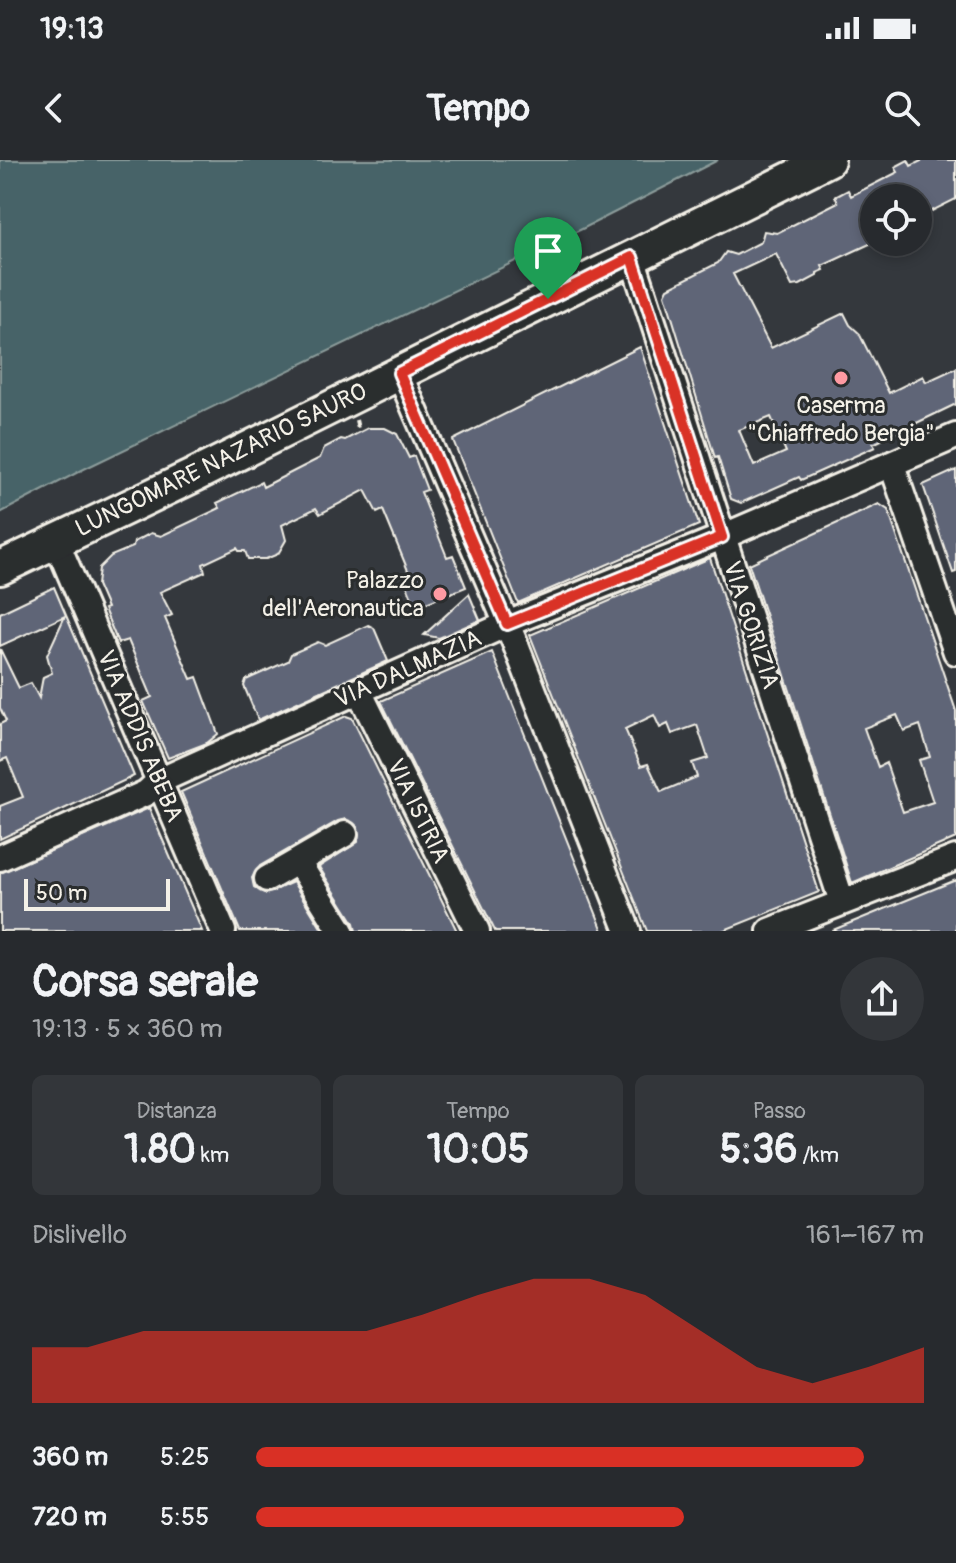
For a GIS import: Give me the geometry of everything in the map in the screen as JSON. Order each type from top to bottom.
[{"type":"main road","name":"LUNGOMARE NAZARIO SAURO","points":[[0,568],[828,160]]},
{"type":"street","name":"VIA GORIZIA","points":[[632,257],[842,902]]},
{"type":"street","points":[[399,373],[507,624],[628,931]]},
{"type":"street","name":"VIA DALMAZIA","points":[[0,858],[146,793],[159,781],[507,624],[722,537],[956,436]]},
{"type":"street","points":[[892,465],[956,652]]},
{"type":"street","name":"VIA ADDIS ABEBA","points":[[56,541],[223,931]]},
{"type":"street","name":"VIA ISTRIA","points":[[359,691],[477,931]]},
{"type":"street","points":[[267,879],[345,834]]},
{"type":"street","points":[[770,931],[956,858]]},
{"type":"street","points":[[298,862],[341,931]]},
{"type":"path","points":[[355,417],[359,433]]},
{"type":"water","points":[[0,160],[718,160],[584,228],[84,469],[0,513]]},
{"type":"building","name":"Caserma \"Chiaffredo Bergia\"","points":[[908,160],[911,166],[923,160],[956,160],[956,199],[932,211],[932,184],[874,184],[898,172],[895,167]]},
{"type":"building","name":"Caserma \"Chiaffredo Bergia\"","points":[[848,190],[851,196],[860,191],[860,248],[822,266],[824,270],[800,285],[792,286],[776,254],[733,274],[771,348],[844,313],[859,333],[889,393],[923,376],[926,382],[956,368],[956,404],[873,444],[875,447],[741,503],[731,499],[718,457],[715,458],[665,294],[668,288],[718,263],[726,252],[736,255],[761,242],[764,231],[777,233],[838,202],[835,197]],"holes":[[[771,417],[786,452],[754,466],[739,430]]]},
{"type":"building","points":[[640,347],[699,525],[518,603],[453,440]]},
{"type":"building","name":"Palazzo dell'Aeronautica","points":[[368,428],[385,428],[397,434],[409,458],[414,456],[427,490],[421,492],[447,557],[453,555],[466,587],[416,607],[403,576],[409,573],[383,510],[377,513],[365,490],[320,514],[316,508],[282,525],[286,540],[278,554],[266,559],[248,559],[245,551],[237,548],[203,564],[205,572],[160,592],[172,615],[165,618],[191,679],[197,677],[218,734],[207,743],[168,758],[143,701],[152,697],[128,640],[118,643],[104,609],[107,608],[97,585],[99,568],[111,556],[133,547],[134,542],[151,533],[161,536],[220,508],[217,503],[261,482],[263,487],[320,458],[324,448]]},
{"type":"building","points":[[956,470],[956,572],[953,573],[923,485]]},
{"type":"building","points":[[879,504],[888,510],[956,711],[956,838],[852,883],[749,564]],"holes":[[[897,715],[904,731],[920,725],[930,757],[919,760],[933,802],[903,812],[886,763],[878,767],[864,728]]]},
{"type":"building","points":[[710,558],[819,892],[722,931],[647,931],[530,635]],"holes":[[[654,715],[660,728],[668,724],[672,734],[697,725],[708,758],[692,763],[697,777],[661,792],[648,764],[641,766],[625,729]]]},
{"type":"building","points":[[54,587],[134,776],[0,839],[0,806],[23,797],[7,758],[0,761],[0,724],[6,721],[0,708],[0,649],[19,688],[31,683],[39,698],[43,677],[52,673],[47,655],[65,616],[0,646],[0,613]]},
{"type":"building","points":[[469,594],[480,620],[439,638],[424,635]]},
{"type":"building","points":[[368,625],[374,628],[388,661],[258,720],[244,686],[246,680],[288,661],[291,654],[318,642],[325,645]]},
{"type":"building","points":[[492,652],[603,931],[495,931],[381,701]]},
{"type":"building","points":[[346,716],[352,718],[457,931],[356,931],[319,867],[358,842],[358,827],[346,819],[260,866],[252,878],[254,887],[266,894],[293,882],[323,931],[240,931],[181,792]]},
{"type":"building","points":[[149,808],[202,931],[0,931],[0,873]]},
{"type":"building","points":[[956,880],[956,931],[833,931],[833,930]]},
{"type":"place","name":"Caserma \"Chiaffredo Bergia\"","points":[[841,378]]},
{"type":"place","name":"Palazzo dell'Aeronautica","points":[[440,594]]},
{"type":"route","points":[[632,257],[722,537],[507,624],[399,373],[548,299],[632,257]]}]
